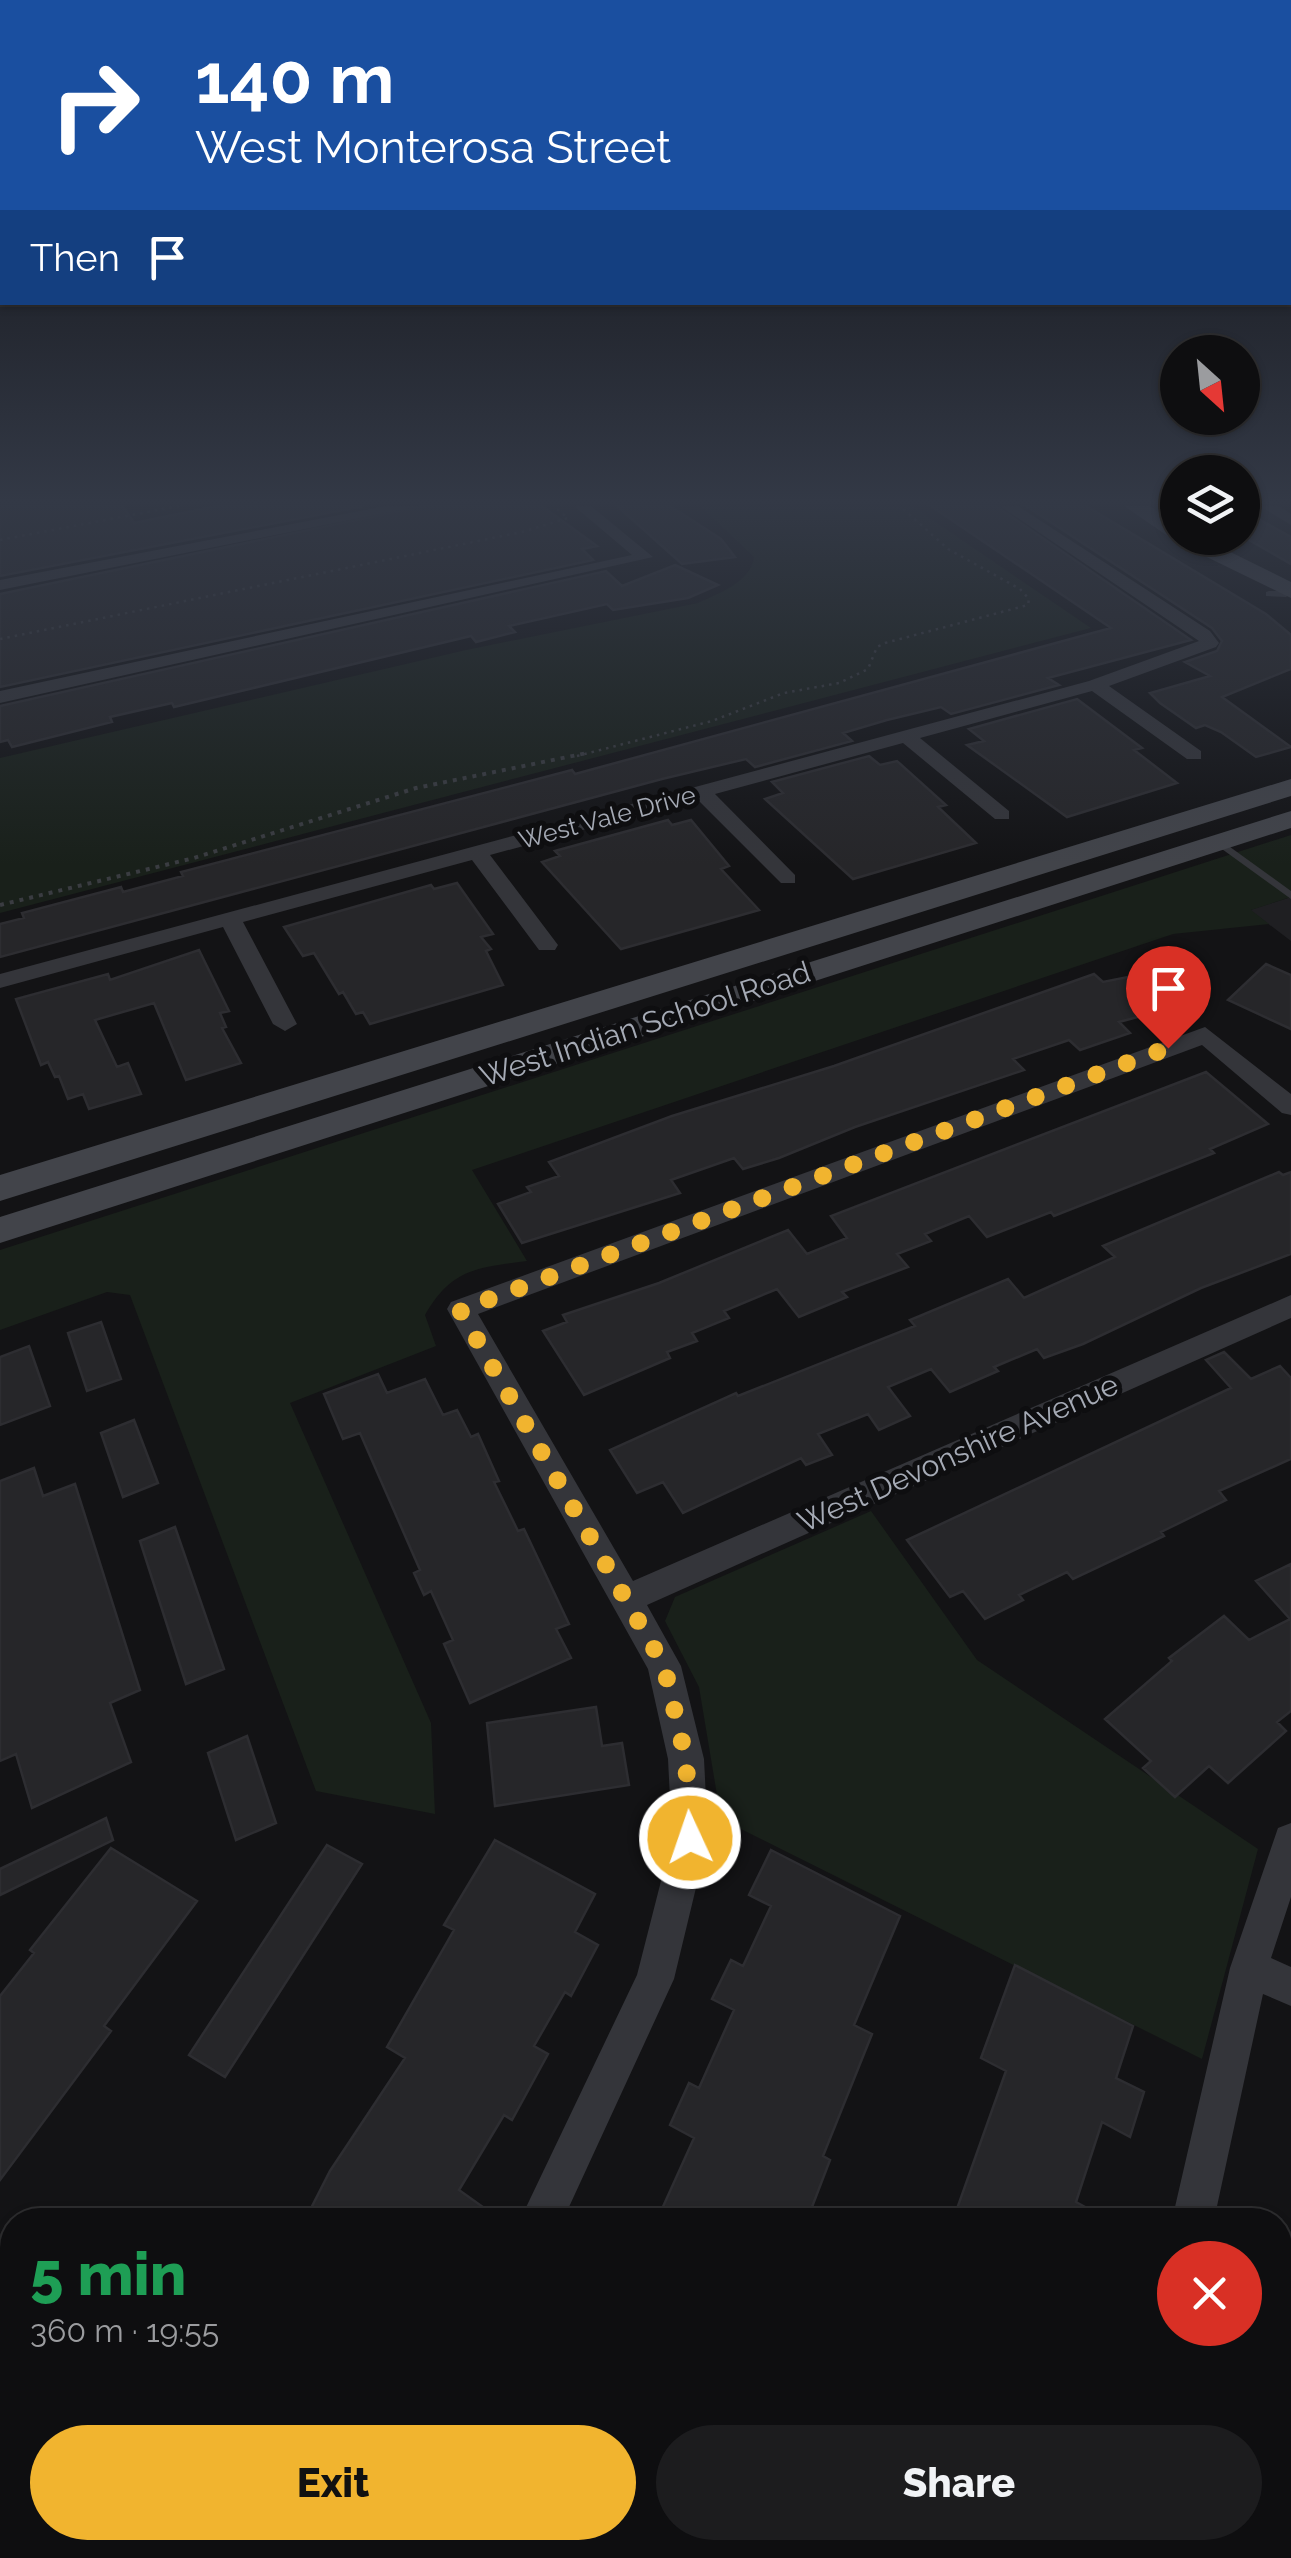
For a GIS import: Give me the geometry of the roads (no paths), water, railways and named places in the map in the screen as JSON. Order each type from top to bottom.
[{"type":"main road","name":"West Indian School Road","points":[[0,1188],[1291,788]]},
{"type":"main road","name":"West Indian School Road","points":[[0,1230],[1291,820]]},
{"type":"street","points":[[0,697],[329,625]]},
{"type":"street","name":"West Vale Drive","points":[[0,982],[1095,685],[1210,643],[1189,625]]},
{"type":"street","points":[[1095,685],[1194,755]]},
{"type":"street","points":[[907,737],[1002,815]]},
{"type":"street","points":[[702,792],[788,879]]},
{"type":"street","points":[[477,852],[547,945]]},
{"type":"street","points":[[230,919],[286,1024]]},
{"type":"street","points":[[547,2208],[655,1978],[690,1838],[686,1759],[664,1666],[460,1310],[1205,1035],[1291,1107]]},
{"type":"street","name":"West Devonshire Avenue","points":[[625,1600],[1291,1306]]},
{"type":"street","points":[[1196,2208],[1250,1968],[1291,1841]]},
{"type":"street","points":[[1250,1968],[1291,1987]]},
{"type":"lane","points":[[1219,842],[1291,896]]}]
